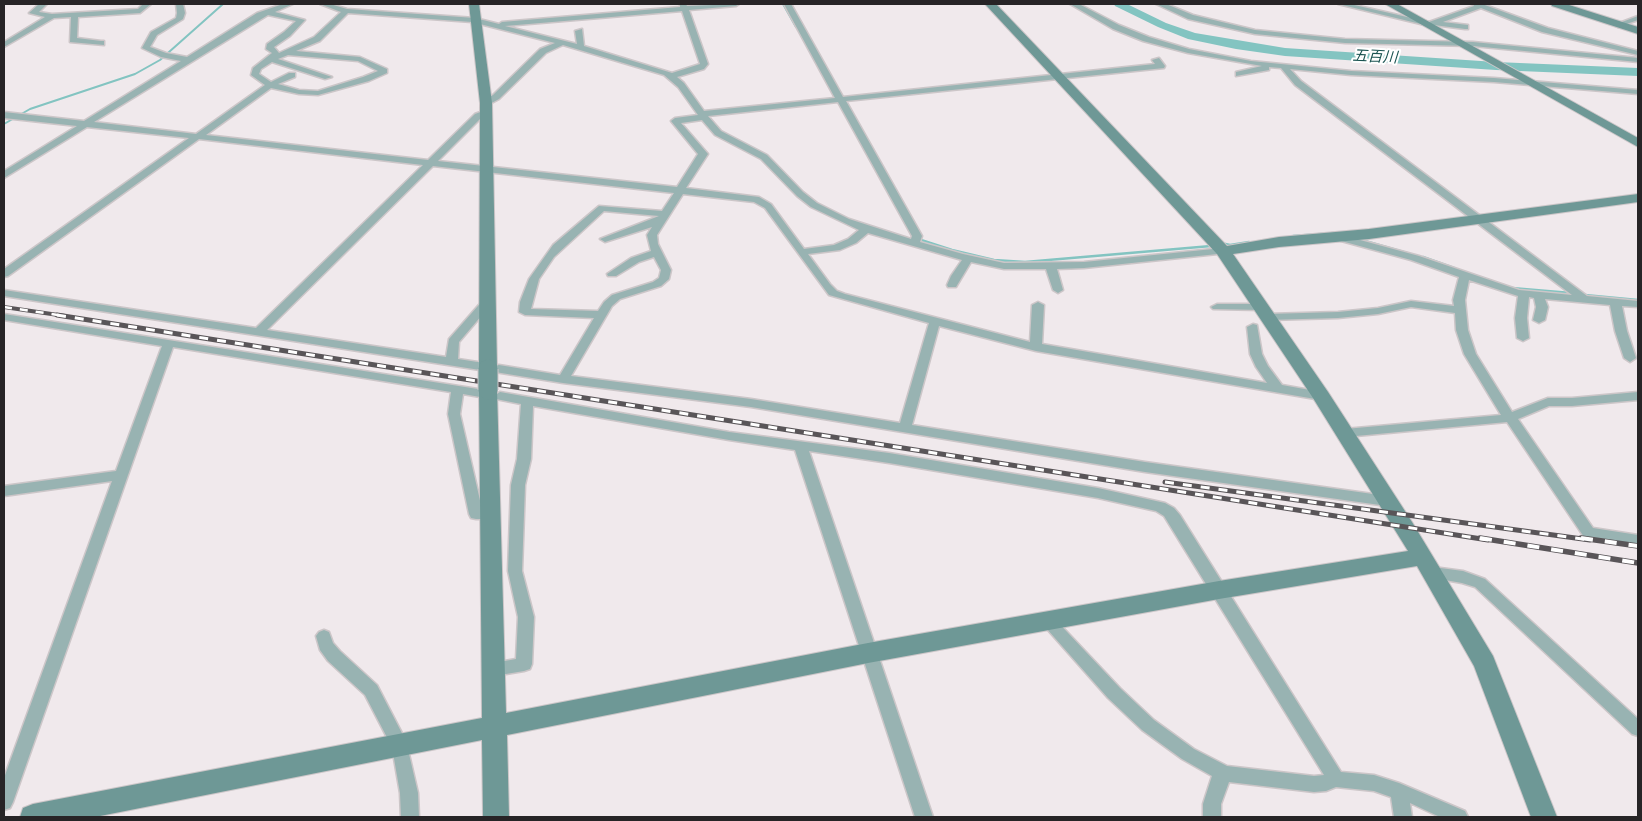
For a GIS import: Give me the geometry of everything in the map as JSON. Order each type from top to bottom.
[{"type":"street","points":[[43,4],[33,13],[52,16],[140,11],[148,4]]},
{"type":"street","points":[[180,4],[181,13],[179,19],[154,34],[146,46],[149,50],[188,60]]},
{"type":"street","points":[[4,174],[266,12],[289,4]]},
{"type":"street","points":[[323,4],[346,11],[475,20],[562,42],[662,71],[672,76],[681,85],[702,116],[718,133],[764,157],[808,201],[845,222],[968,259],[995,265],[1051,266],[1197,255],[1279,242],[1479,220],[1638,198]]},
{"type":"street","points":[[474,4],[486,108],[488,169],[488,301],[496,817]]},
{"type":"street","points":[[493,24],[684,6],[736,4]]},
{"type":"street","points":[[787,4],[839,100],[917,236],[915,243]]},
{"type":"street","points":[[990,4],[1223,251],[1261,317],[1321,396],[1428,565],[1486,663],[1544,817]]},
{"type":"street","points":[[1074,4],[1116,27],[1146,39],[1196,52],[1279,67],[1351,73],[1494,80],[1638,92]]},
{"type":"street","points":[[1160,4],[1191,18],[1255,32],[1345,41],[1463,44],[1638,60]]},
{"type":"street","points":[[1342,4],[1409,23],[1431,23],[1465,27]]},
{"type":"street","points":[[1390,4],[1431,23],[1463,44],[1638,143]]},
{"type":"street","points":[[1556,4],[1638,31]]},
{"type":"street","points":[[1431,23],[1479,5],[1551,32],[1638,54]]},
{"type":"street","points":[[672,76],[699,68],[704,64],[684,6]]},
{"type":"street","points":[[287,53],[360,59],[384,71],[366,79],[318,94],[299,92],[270,85],[255,74],[260,66],[271,59],[317,40],[346,11]]},
{"type":"street","points":[[266,12],[301,20],[287,34],[270,46],[276,52],[271,59]]},
{"type":"street","points":[[75,15],[73,40],[101,43]]},
{"type":"street","points":[[4,45],[52,16]]},
{"type":"street","points":[[1618,25],[1638,18]]},
{"type":"street","points":[[579,31],[581,45],[579,47]]},
{"type":"street","points":[[257,333],[543,51],[562,42]]},
{"type":"street","points":[[271,59],[328,77]]},
{"type":"street","points":[[564,380],[602,314],[616,297],[657,284],[664,279],[666,270],[653,244],[652,235],[703,154],[675,121],[702,116],[839,100],[1161,66],[1156,60]]},
{"type":"street","points":[[1239,74],[1279,67]]},
{"type":"street","points":[[1279,67],[1583,298]]},
{"type":"street","points":[[4,274],[270,85],[292,76]]},
{"type":"street","points":[[4,115],[681,191],[763,202],[833,293],[1036,347],[1321,396]]},
{"type":"street","points":[[602,314],[525,312],[534,279],[550,255],[602,208],[664,217]]},
{"type":"street","points":[[605,239],[664,217]]},
{"type":"street","points":[[802,252],[836,248],[852,241],[866,229]]},
{"type":"street","points":[[1338,237],[1415,258],[1504,290],[1540,296],[1583,298],[1638,304]]},
{"type":"street","points":[[612,274],[635,260],[657,252]]},
{"type":"street","points":[[952,285],[968,259]]},
{"type":"street","points":[[1051,266],[1058,290]]},
{"type":"street","points":[[1465,276],[1459,300],[1462,330],[1470,354],[1479,372],[1589,533],[1638,540]]},
{"type":"street","points":[[4,293],[452,362],[527,401],[801,447],[889,458],[1098,493],[1160,507],[1175,518],[1336,779]]},
{"type":"street","points":[[1523,338],[1520,318],[1524,294]]},
{"type":"street","points":[[1539,320],[1542,307],[1540,296]]},
{"type":"street","points":[[452,362],[453,341],[488,301]]},
{"type":"street","points":[[1615,301],[1621,331],[1630,358]]},
{"type":"street","points":[[1217,307],[1261,317],[1344,315],[1378,311],[1411,304],[1460,310]]},
{"type":"street","points":[[1036,347],[1038,305]]},
{"type":"street","points":[[4,317],[457,390],[489,381],[564,380],[751,404],[1145,467],[1388,501]]},
{"type":"street","points":[[1261,317],[1256,354],[1262,367],[1278,389]]},
{"type":"street","points":[[905,428],[934,320]]},
{"type":"street","points":[[4,802],[168,344]]},
{"type":"street","points":[[457,390],[454,414],[476,514],[491,514]]},
{"type":"street","points":[[1344,433],[1510,418],[1532,407],[1548,402],[1572,402],[1638,396]]},
{"type":"street","points":[[494,669],[524,664],[526,617],[515,571],[518,485],[524,459],[527,401]]},
{"type":"street","points":[[801,447],[924,817]]},
{"type":"street","points":[[4,491],[120,474]]},
{"type":"street","points":[[33,817],[400,746],[495,725],[1047,620],[1219,590],[1428,565],[1480,583],[1638,729]]},
{"type":"street","points":[[1047,620],[1114,694],[1148,725],[1188,754],[1225,774],[1314,784],[1326,783],[1336,779],[1374,783],[1459,817]]},
{"type":"street","points":[[324,636],[326,645],[334,656],[370,690],[400,746],[409,793],[410,817]]},
{"type":"street","points":[[1212,817],[1212,804],[1219,781],[1225,774]]},
{"type":"street","points":[[1399,792],[1403,817]]},
{"type":"waterway","points":[[4,124],[30,109],[135,74],[160,60],[223,4]]},
{"type":"waterway","points":[[783,4],[796,27]]},
{"type":"waterway","name":"五百川","points":[[1119,4],[1162,25],[1192,36],[1285,52],[1496,66],[1638,72]]},
{"type":"waterway","points":[[1293,236],[1334,233]]},
{"type":"waterway","points":[[918,239],[952,250],[994,260],[1025,262],[1211,246]]},
{"type":"waterway","points":[[1365,241],[1407,253]]},
{"type":"waterway","points":[[1221,243],[1230,245],[1249,242]]},
{"type":"waterway","points":[[1423,257],[1454,268]]},
{"type":"waterway","points":[[1512,288],[1571,293]]},
{"type":"waterway","points":[[1585,295],[1638,300]]},
{"type":"railway","points":[[4,307],[65,316]]},
{"type":"railway","points":[[57,315],[1488,540]]},
{"type":"railway","points":[[1165,482],[1590,540]]},
{"type":"railway","points":[[1480,538],[1638,563]]},
{"type":"railway","points":[[1581,538],[1638,546]]}]
